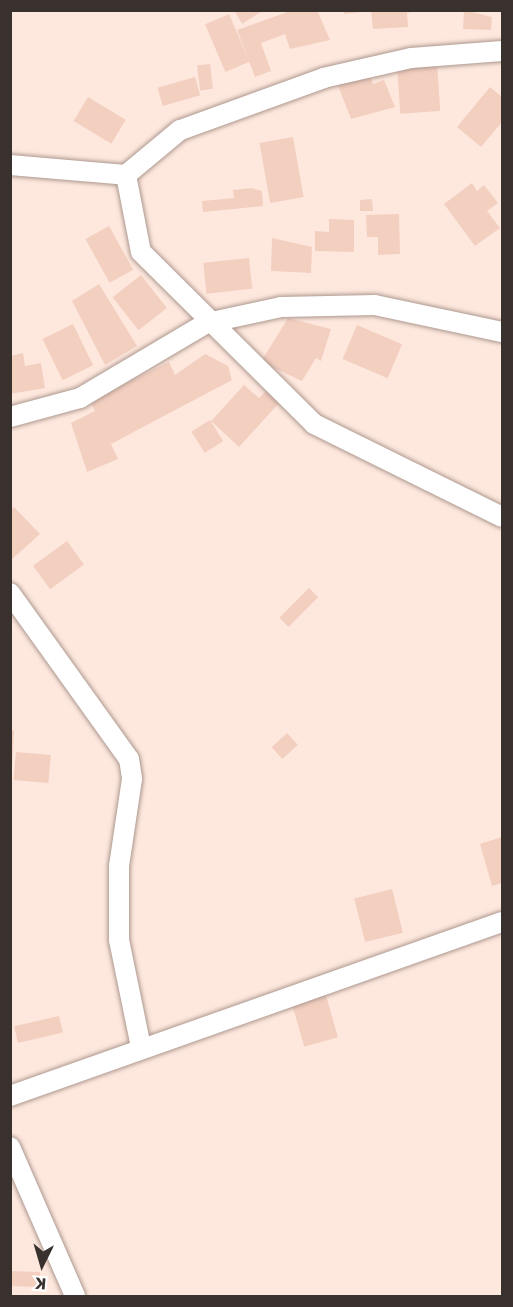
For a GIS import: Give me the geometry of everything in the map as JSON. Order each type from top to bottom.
[{"type":"street","points":[[10,165],[126,175],[180,130],[324,78],[411,58],[502,51]]},
{"type":"street","points":[[126,175],[141,252],[207,323],[314,424],[502,517]]},
{"type":"street","points":[[10,417],[80,398],[207,323],[280,307],[375,304],[502,332]]},
{"type":"street","points":[[10,593],[129,759],[132,779],[119,866],[118,930],[141,1047]]},
{"type":"street","points":[[10,1096],[141,1047],[502,922]]},
{"type":"street","points":[[10,1147],[75,1296]]},
{"type":"building","points":[[234,10],[264,10],[242,24]]},
{"type":"building","points":[[293,10],[317,10],[330,40],[290,49],[285,34],[261,43],[271,71],[255,77],[237,30]]},
{"type":"building","points":[[344,10],[361,10],[361,12],[344,14]]},
{"type":"building","points":[[371,10],[412,10],[412,12],[407,13],[408,27],[373,29]]},
{"type":"building","points":[[464,10],[492,17],[491,30],[463,29]]},
{"type":"building","points":[[229,14],[249,62],[225,72],[205,24]]},
{"type":"building","points":[[210,64],[213,89],[200,90],[197,66]]},
{"type":"building","points":[[437,64],[440,111],[400,114],[397,67]]},
{"type":"building","points":[[368,71],[373,84],[384,80],[395,107],[351,119],[337,83]]},
{"type":"building","points":[[195,77],[200,95],[163,106],[158,88]]},
{"type":"building","points":[[490,87],[502,97],[502,122],[481,147],[457,127]]},
{"type":"building","points":[[88,97],[126,120],[111,144],[74,121]]},
{"type":"building","points":[[293,137],[304,197],[270,203],[260,143]]},
{"type":"building","points":[[472,183],[477,191],[484,185],[498,203],[487,211],[500,228],[475,246],[444,204]]},
{"type":"building","points":[[251,188],[262,191],[263,206],[203,212],[202,201],[234,198],[233,190]]},
{"type":"building","points":[[372,199],[373,211],[360,211],[360,200]]},
{"type":"building","points":[[399,214],[400,254],[378,255],[378,237],[367,237],[366,215]]},
{"type":"building","points":[[329,219],[354,220],[354,252],[315,251],[315,231],[329,232]]},
{"type":"building","points":[[109,226],[133,270],[110,283],[85,239]]},
{"type":"building","points":[[272,238],[312,247],[311,273],[271,271]]},
{"type":"building","points":[[249,258],[252,289],[206,294],[203,263]]},
{"type":"building","points":[[141,275],[167,308],[138,330],[113,297]]},
{"type":"building","points":[[99,284],[137,346],[105,365],[72,301]]},
{"type":"building","points":[[288,318],[331,329],[321,361],[316,358],[302,381],[261,362]]},
{"type":"building","points":[[73,324],[93,365],[63,380],[42,339]]},
{"type":"building","points":[[357,325],[402,344],[388,378],[343,359]]},
{"type":"building","points":[[23,353],[25,366],[41,363],[45,388],[10,394],[10,356]]},
{"type":"building","points":[[205,354],[228,366],[232,380],[111,444],[118,459],[87,472],[71,423],[95,411],[90,401],[169,362],[175,375]]},
{"type":"building","points":[[244,385],[259,398],[266,391],[279,403],[239,447],[211,421]]},
{"type":"building","points":[[210,420],[223,441],[205,453],[191,432]]},
{"type":"building","points":[[14,507],[40,534],[10,561],[10,510]]},
{"type":"building","points":[[67,541],[84,564],[50,589],[33,566]]},
{"type":"building","points":[[309,588],[318,597],[288,627],[279,618]]},
{"type":"building","points":[[10,730],[14,731],[12,767],[10,767]]},
{"type":"building","points":[[287,733],[298,745],[283,759],[272,747]]},
{"type":"building","points":[[16,752],[51,755],[48,783],[14,780]]},
{"type":"building","points":[[502,837],[502,883],[492,886],[480,844]]},
{"type":"building","points":[[392,889],[403,933],[365,942],[354,898]]},
{"type":"building","points":[[325,992],[338,1037],[304,1047],[291,1002]]},
{"type":"building","points":[[59,1016],[63,1033],[18,1043],[14,1026]]},
{"type":"building","points":[[10,1271],[40,1272],[39,1287],[10,1286]]}]
